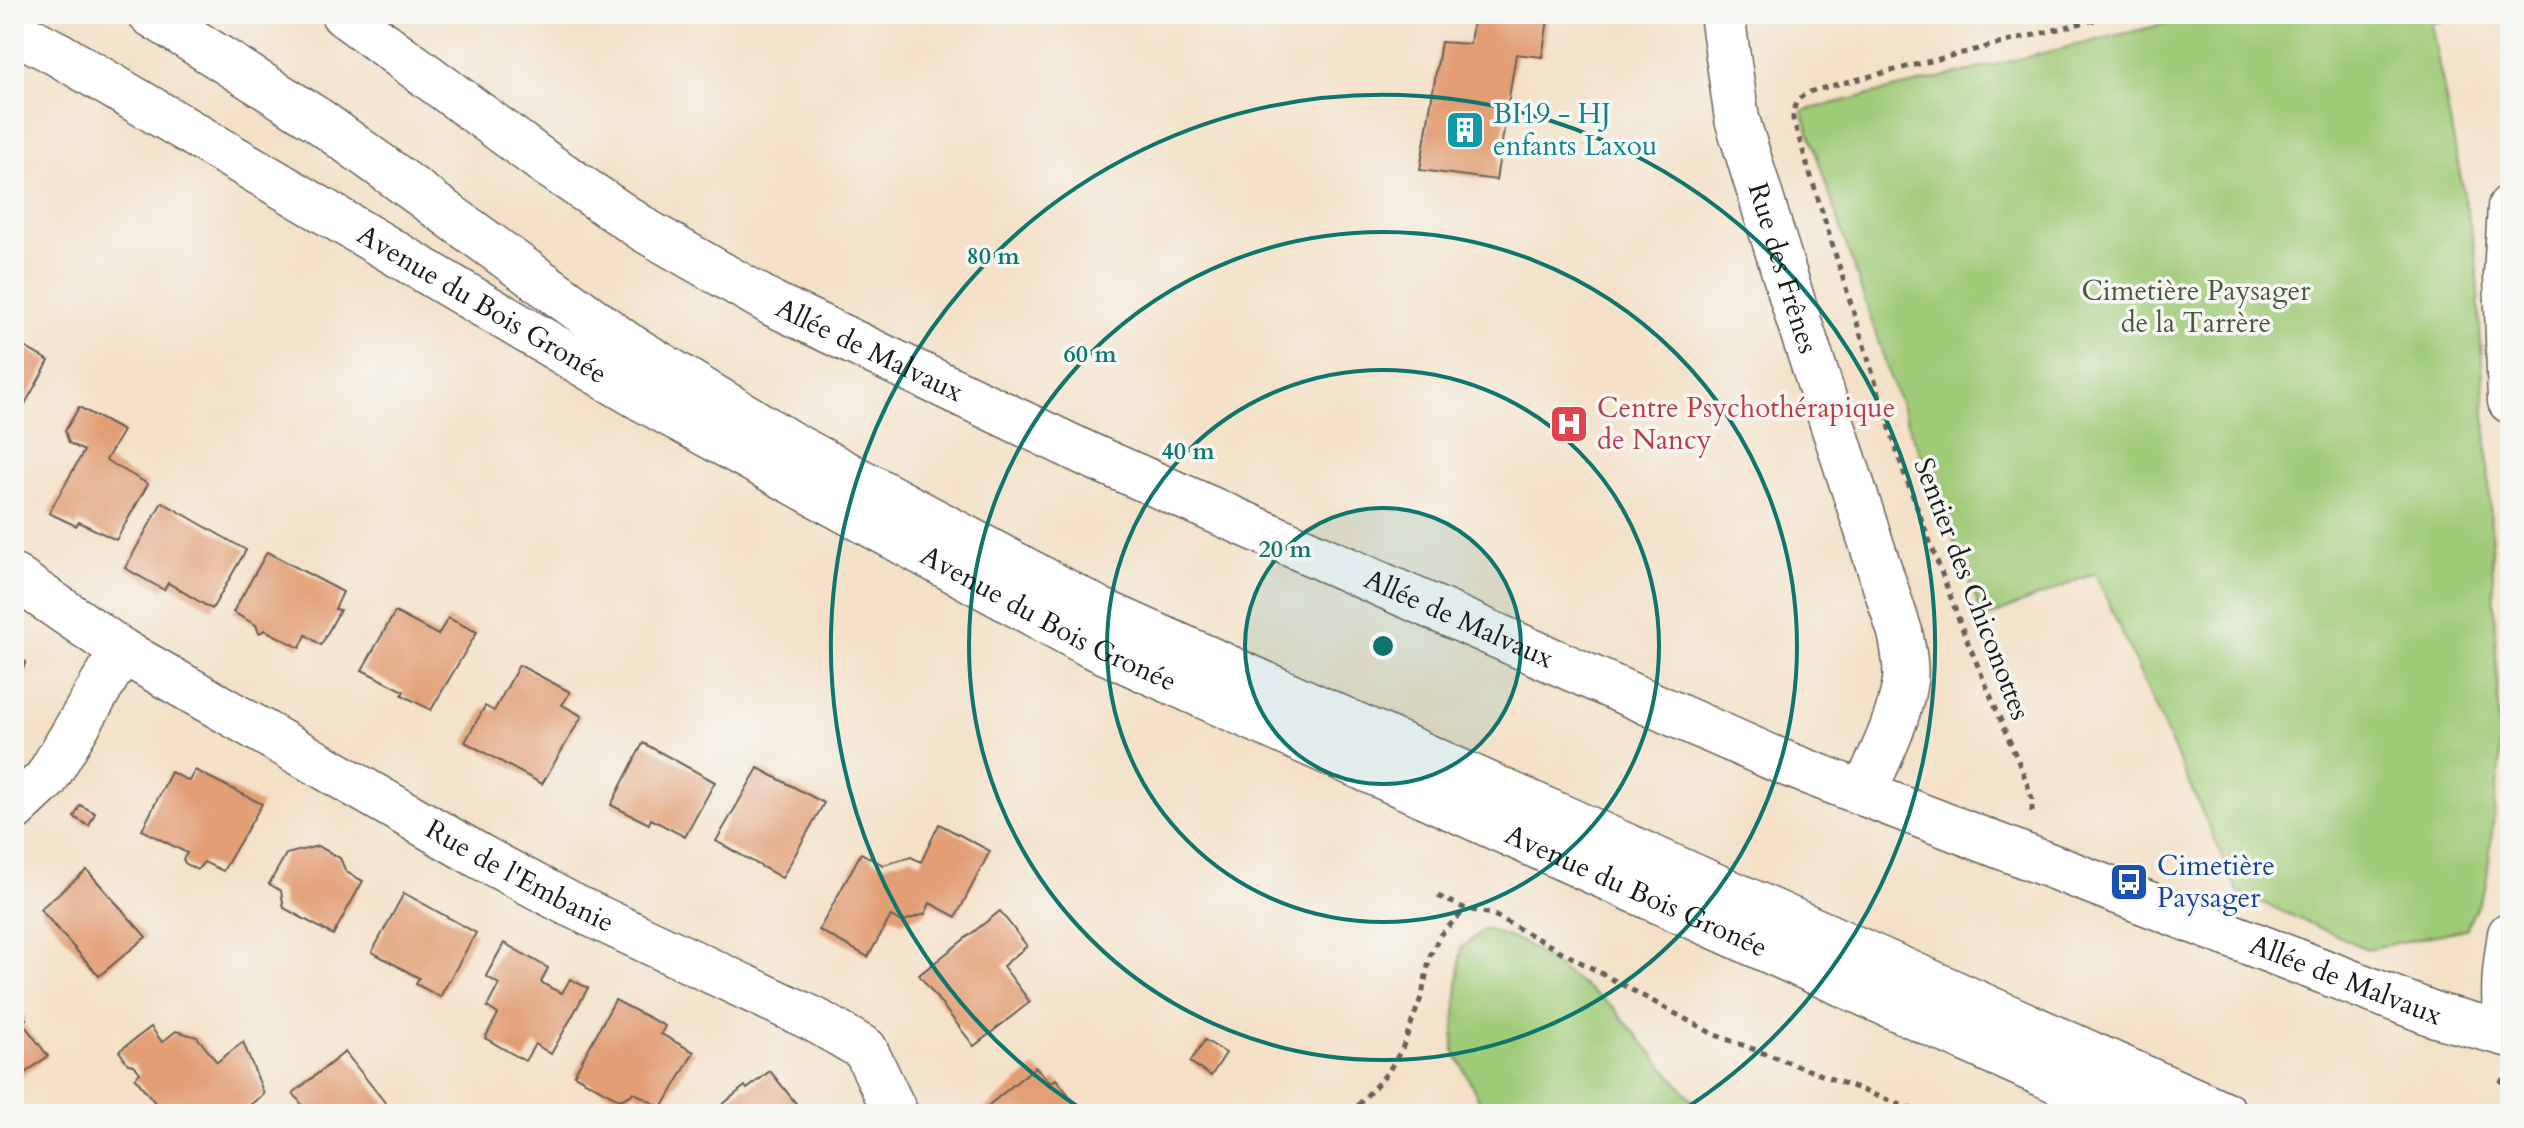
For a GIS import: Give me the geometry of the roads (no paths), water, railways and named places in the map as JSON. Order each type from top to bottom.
[{"type":"street","name":"Avenue du Bois Gronée","points":[[150,14],[318,120],[625,343],[793,445],[1086,602],[1527,803],[2225,1114]]},
{"type":"street","name":"Allée de Malvaux","points":[[343,14],[548,165],[646,231],[773,304],[1089,455],[1782,762],[2436,1015],[2508,1034]]},
{"type":"street","name":"Rue des Frênes","points":[[1722,14],[1737,119],[1900,632],[1905,658],[1905,681],[1896,712],[1883,752],[1864,792]]},
{"type":"street","name":"Avenue du Bois Gronée","points":[[14,31],[644,400],[1090,645],[2131,1114]]},
{"type":"street","points":[[14,58],[58,54]]},
{"type":"street","points":[[2510,207],[2506,275],[2510,401]]},
{"type":"street","name":"Rue de l'Embanie","points":[[14,577],[122,651],[479,856],[569,904],[852,1039],[865,1049],[896,1114]]},
{"type":"street","points":[[14,809],[46,779],[122,651]]},
{"type":"street","points":[[2508,1034],[2502,998],[2510,934]]},
{"type":"place","name":"BI19 - HJ enfants Laxou","points":[[1465,130]]},
{"type":"place","name":"Centre Psychothérapique de Nancy","points":[[1569,424]]},
{"type":"place","name":"Cimetière Paysager","points":[[2129,882]]},
{"type":"park label","name":"Cimetière Paysager de la Tarrère","points":[[2196,307]]}]
